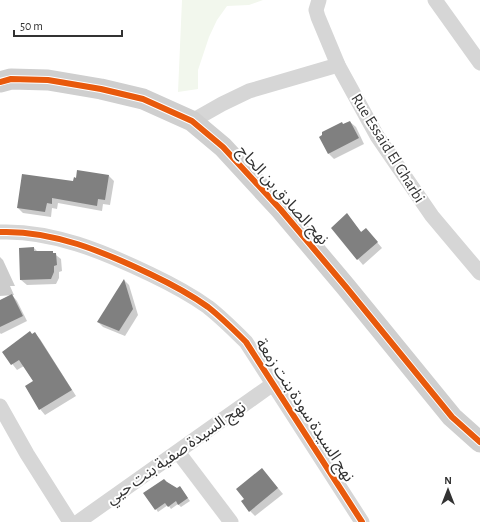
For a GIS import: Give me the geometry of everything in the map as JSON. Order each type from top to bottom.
[{"type":"street","points":[[435,0],[480,63]]},
{"type":"street","name":"Rue Essaid El Gharbi","points":[[318,5],[318,17],[338,66],[376,136],[432,216],[480,273]]},
{"type":"street","points":[[192,121],[249,91],[338,66]]},
{"type":"street","name":"نهج الصادق بن الحاج","points":[[0,82],[12,79],[48,80],[101,89],[143,99],[192,121],[223,148],[280,210],[346,287],[452,417],[480,442]]},
{"type":"street","name":"نهج السيدة سودة بنت زمعة","points":[[0,232],[12,231],[36,234],[71,242],[106,254],[182,289],[207,306],[228,323],[246,342],[362,522]]},
{"type":"street","name":"نهج السيدة صفية بنت حيي","points":[[78,522],[273,384]]},
{"type":"street","points":[[0,406],[27,454],[70,522]]},
{"type":"street","points":[[178,452],[230,522]]},
{"type":"shaded area","points":[[182,0],[263,0],[249,5],[227,6],[217,20],[209,37],[198,70],[198,89],[178,92]]},
{"type":"building","points":[[350,121],[359,138],[328,154],[319,137],[322,135],[322,132],[342,122],[343,124]]},
{"type":"building","points":[[77,170],[109,175],[105,200],[98,199],[97,206],[52,198],[52,204],[47,203],[45,212],[17,208],[22,174],[73,181],[74,177],[76,178]]},
{"type":"building","points":[[347,213],[361,232],[366,228],[378,242],[357,260],[331,228]]},
{"type":"building","points":[[34,247],[34,251],[53,251],[53,253],[56,253],[57,265],[54,266],[54,272],[51,279],[20,280],[19,248]]},
{"type":"building","points":[[124,279],[133,309],[119,331],[97,322]]},
{"type":"building","points":[[12,294],[23,316],[0,327],[0,300]]},
{"type":"building","points":[[30,331],[32,334],[35,332],[72,390],[39,410],[25,386],[33,381],[19,360],[11,365],[2,352]]},
{"type":"building","points":[[262,468],[278,488],[249,512],[241,501],[244,499],[236,489]]},
{"type":"building","points":[[164,479],[177,488],[180,486],[188,498],[178,505],[176,501],[168,507],[165,503],[155,510],[143,493]]},
{"type":"cycle path","points":[[0,82],[11,79],[48,80],[101,89],[143,99],[192,121],[223,147],[281,210],[452,417],[480,442]]},
{"type":"cycle path","points":[[0,232],[19,232],[39,235],[77,244],[132,266],[187,293],[208,307],[246,342],[362,522]]}]
